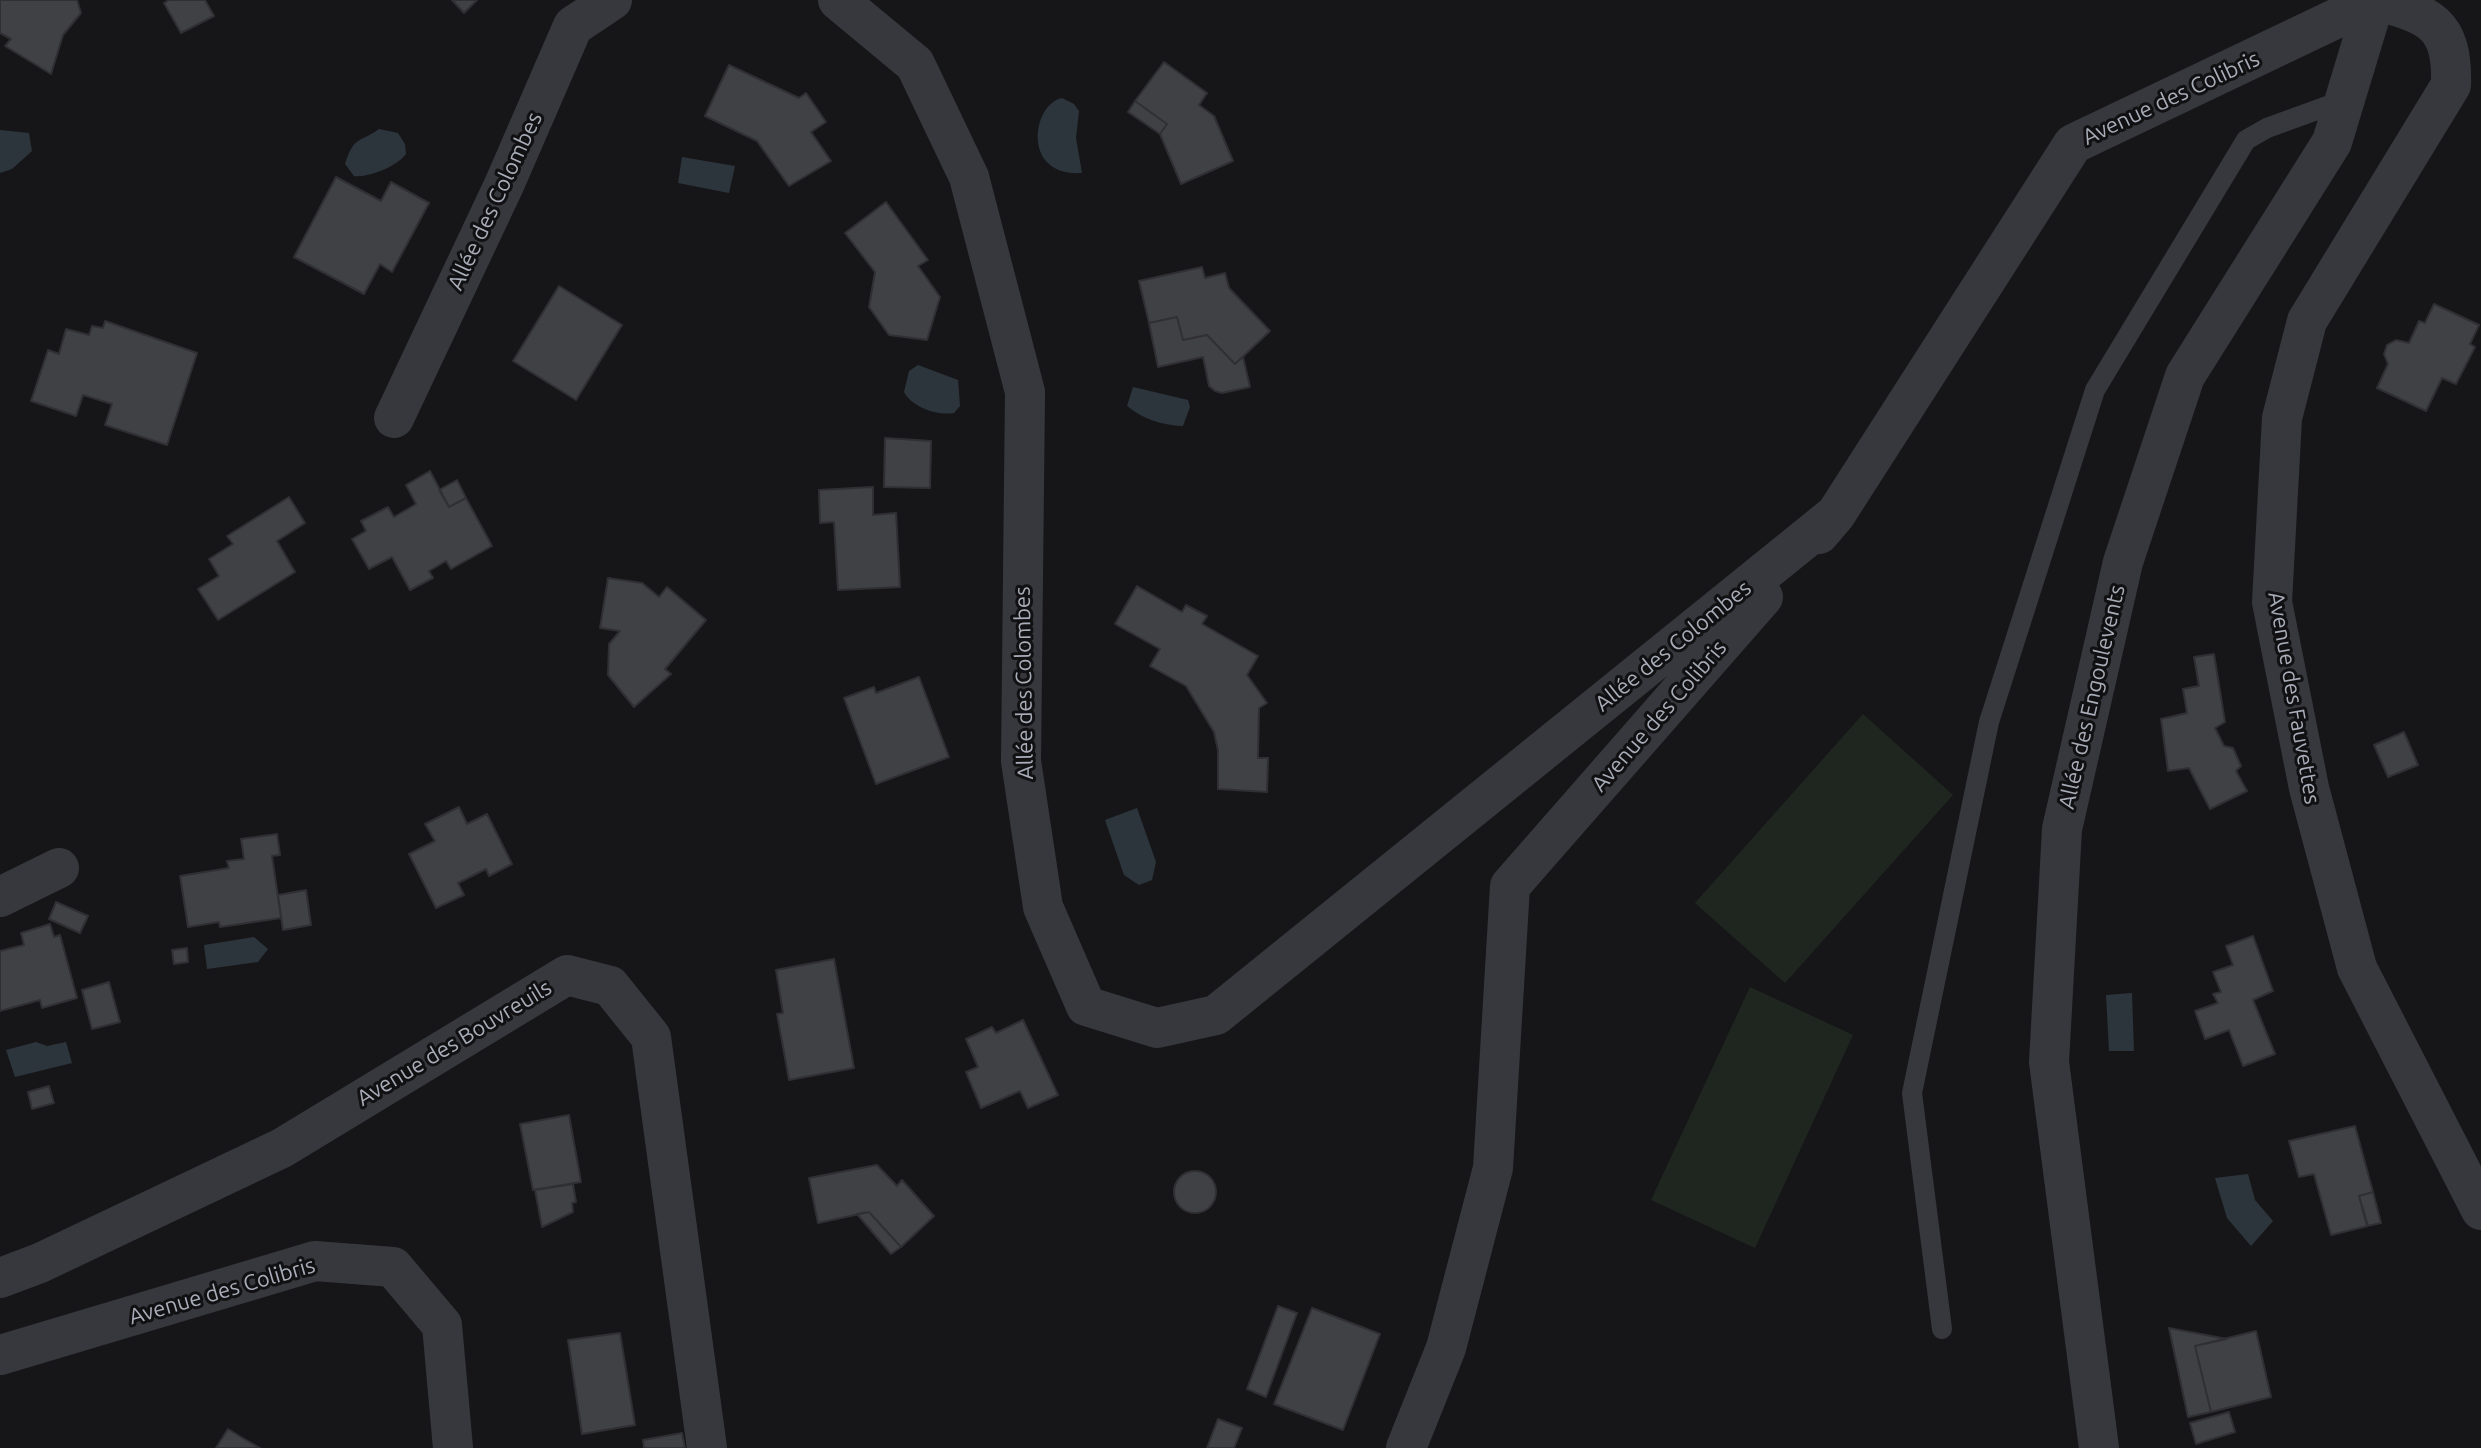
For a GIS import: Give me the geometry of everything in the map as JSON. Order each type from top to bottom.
[{"type":"street","name":"Allée des Colombes","points":[[394,418],[504,185],[573,26],[612,0]]},
{"type":"street","name":"Allée des Colombes","points":[[838,0],[915,64],[969,177],[1025,392],[1021,761],[1043,907],[1086,1006],[1157,1028],[1216,1015],[1836,514]]},
{"type":"street","name":"Avenue des Colibris","points":[[1406,1448],[1446,1348],[1493,1168],[1510,886],[1836,514],[2073,144],[2375,0]]},
{"type":"street","name":"Allée des Engoulevents","points":[[2099,1448],[2049,1062],[2062,829],[2123,562],[2185,376],[2332,142],[2375,0]]},
{"type":"street","name":"Avenue des Fauvettes","points":[[2375,0],[2422,13],[2445,37],[2452,63],[2451,85],[2307,321],[2282,418],[2272,602],[2309,788],[2357,968],[2481,1210]]},
{"type":"street","points":[[0,897],[59,868]]},
{"type":"street","name":"Avenue des Bouvreuils","points":[[0,1278],[54,1256],[282,1148],[567,975],[610,986],[651,1037],[707,1448]]},
{"type":"street","name":"Avenue des Colibris","points":[[0,1355],[315,1261],[393,1267],[442,1325],[453,1448]]},
{"type":"lane","points":[[1942,1329],[1912,1093],[1989,722],[2095,390],[2246,140],[2267,128],[2344,100]]},
{"type":"shaded area","points":[[1062,98],[1074,104],[1079,111],[1076,138],[1082,173],[1062,171],[1049,164],[1041,153],[1039,125],[1052,103]]},
{"type":"shaded area","points":[[379,129],[398,133],[405,144],[406,154],[382,170],[354,176],[345,164],[351,148]]},
{"type":"shaded area","points":[[0,130],[29,133],[32,151],[12,169],[0,173]]},
{"type":"shaded area","points":[[682,157],[735,166],[729,193],[678,183]]},
{"type":"shaded area","points":[[918,365],[958,380],[960,406],[954,413],[926,409],[913,402],[904,392],[909,371]]},
{"type":"shaded area","points":[[1133,387],[1188,400],[1190,407],[1183,426],[1153,420],[1127,406]]},
{"type":"shaded area","points":[[1863,714],[1953,795],[1785,983],[1695,903]]},
{"type":"shaded area","points":[[1137,808],[1156,862],[1152,880],[1139,885],[1124,875],[1105,820]]},
{"type":"shaded area","points":[[254,937],[268,949],[258,962],[207,969],[204,945]]},
{"type":"shaded area","points":[[1750,987],[1853,1035],[1755,1248],[1651,1200]]},
{"type":"shaded area","points":[[2132,993],[2134,1051],[2109,1051],[2106,995]]},
{"type":"shaded area","points":[[36,1042],[47,1046],[66,1042],[72,1063],[15,1077],[6,1050]]},
{"type":"shaded area","points":[[2248,1174],[2255,1200],[2273,1221],[2251,1246],[2227,1218],[2215,1178]]},
{"type":"building","points":[[0,0],[77,0],[81,13],[63,35],[51,74],[5,46],[11,39],[0,33]]},
{"type":"building","points":[[169,0],[205,0],[214,16],[181,33],[164,3]]},
{"type":"building","points":[[452,0],[477,0],[464,13]]},
{"type":"building","points":[[1164,62],[1207,93],[1199,105],[1214,116],[1233,161],[1181,184],[1160,134],[1167,124],[1135,101]]},
{"type":"building","points":[[729,65],[799,98],[806,93],[826,122],[811,132],[831,161],[789,186],[757,141],[705,116]]},
{"type":"building","points":[[1135,101],[1167,124],[1160,134],[1128,112]]},
{"type":"building","points":[[336,177],[381,201],[391,182],[429,203],[392,272],[380,264],[364,294],[294,257]]},
{"type":"building","points":[[886,202],[928,260],[918,266],[940,297],[927,340],[889,335],[869,307],[875,272],[845,233]]},
{"type":"building","points":[[1202,267],[1205,278],[1225,273],[1229,288],[1270,331],[1235,364],[1207,335],[1183,340],[1177,317],[1149,323],[1139,281]]},
{"type":"building","points":[[559,286],[622,325],[576,400],[513,361]]},
{"type":"building","points":[[2434,304],[2479,325],[2470,344],[2475,347],[2456,384],[2442,378],[2426,411],[2377,388],[2388,364],[2384,354],[2387,345],[2396,340],[2409,343],[2419,321],[2425,323]]},
{"type":"building","points":[[1177,317],[1183,340],[1207,335],[1235,364],[1243,357],[1250,387],[1222,393],[1215,391],[1209,386],[1203,357],[1158,367],[1149,323]]},
{"type":"building","points":[[105,321],[197,353],[167,445],[105,425],[112,404],[83,395],[76,416],[31,401],[48,350],[59,354],[66,329],[89,335],[92,326],[103,328]]},
{"type":"building","points":[[885,438],[931,441],[930,488],[884,487]]},
{"type":"building","points":[[430,471],[449,507],[466,498],[492,546],[451,569],[446,561],[429,571],[433,578],[410,590],[392,557],[369,569],[352,539],[366,531],[361,521],[388,507],[394,517],[416,504],[406,485]]},
{"type":"building","points":[[457,480],[466,498],[449,507],[439,490]]},
{"type":"building","points":[[873,487],[873,515],[896,513],[900,587],[838,590],[834,522],[820,523],[819,490]]},
{"type":"building","points":[[289,497],[305,523],[277,541],[295,572],[218,620],[198,589],[219,576],[209,559],[233,544],[227,536]]},
{"type":"building","points":[[608,578],[642,583],[659,597],[667,587],[706,620],[665,669],[671,674],[634,707],[608,675],[609,644],[620,631],[600,628]]},
{"type":"building","points":[[1137,586],[1182,612],[1186,605],[1207,616],[1202,624],[1258,656],[1247,675],[1267,703],[1259,708],[1258,758],[1268,758],[1267,792],[1218,789],[1218,750],[1214,732],[1186,686],[1150,666],[1160,649],[1115,624]]},
{"type":"building","points":[[2214,654],[2225,722],[2215,728],[2224,746],[2233,748],[2241,766],[2236,771],[2247,791],[2210,809],[2189,768],[2168,771],[2161,719],[2187,713],[2183,689],[2199,686],[2194,657]]},
{"type":"building","points":[[919,677],[949,757],[876,784],[844,698],[874,687],[876,693]]},
{"type":"building","points":[[2404,732],[2418,765],[2388,777],[2374,745]]},
{"type":"building","points":[[459,807],[467,824],[487,814],[512,864],[489,876],[486,869],[458,883],[464,895],[436,908],[409,854],[435,841],[425,824]]},
{"type":"building","points":[[277,834],[280,855],[272,856],[281,918],[220,927],[219,922],[188,927],[180,876],[229,868],[227,861],[244,859],[241,839]]},
{"type":"building","points":[[306,890],[311,925],[283,930],[278,895]]},
{"type":"building","points":[[56,902],[88,916],[80,933],[49,919]]},
{"type":"building","points":[[50,924],[54,937],[60,935],[77,998],[42,1008],[40,1000],[0,1011],[0,951],[24,945],[21,933]]},
{"type":"building","points":[[2253,936],[2273,991],[2253,1000],[2275,1054],[2243,1066],[2229,1030],[2205,1039],[2195,1011],[2218,1003],[2213,994],[2221,992],[2213,972],[2233,965],[2226,946]]},
{"type":"building","points":[[187,948],[188,962],[174,964],[172,950]]},
{"type":"building","points":[[834,959],[854,1068],[789,1080],[777,1014],[783,1013],[776,970]]},
{"type":"building","points":[[109,982],[120,1022],[92,1029],[82,990]]},
{"type":"building","points":[[1023,1020],[1058,1095],[1028,1108],[1020,1091],[981,1108],[966,1072],[978,1067],[966,1039],[992,1027],[996,1033]]},
{"type":"building","points":[[49,1086],[54,1103],[32,1109],[28,1092]]},
{"type":"building","points":[[569,1115],[581,1182],[533,1190],[520,1124]]},
{"type":"building","points":[[2355,1126],[2373,1192],[2359,1196],[2368,1226],[2331,1235],[2314,1174],[2299,1177],[2289,1141]]},
{"type":"building","points":[[877,1165],[897,1186],[902,1180],[934,1216],[901,1247],[869,1212],[818,1223],[809,1178]]},
{"type":"building","points":[[1195,1171],[1210,1177],[1216,1192],[1210,1207],[1195,1213],[1180,1207],[1174,1192],[1180,1177]]},
{"type":"building","points":[[573,1184],[576,1202],[572,1203],[573,1212],[542,1227],[535,1190]]},
{"type":"building","points":[[2373,1192],[2381,1223],[2367,1226],[2359,1196]]},
{"type":"building","points":[[869,1212],[901,1247],[891,1254],[857,1214]]},
{"type":"building","points":[[1278,1306],[1297,1313],[1266,1397],[1247,1389]]},
{"type":"building","points":[[1312,1308],[1380,1334],[1343,1430],[1274,1404]]},
{"type":"building","points":[[2169,1328],[2227,1339],[2195,1346],[2211,1412],[2188,1417]]},
{"type":"building","points":[[2256,1331],[2271,1397],[2211,1412],[2195,1346]]},
{"type":"building","points":[[620,1333],[635,1425],[582,1434],[568,1340]]},
{"type":"building","points":[[2229,1412],[2235,1432],[2196,1444],[2190,1423]]},
{"type":"building","points":[[1218,1419],[1242,1428],[1234,1448],[1207,1448]]},
{"type":"building","points":[[228,1429],[246,1440],[260,1448],[216,1448]]},
{"type":"building","points":[[682,1433],[685,1448],[644,1448],[643,1440]]}]
